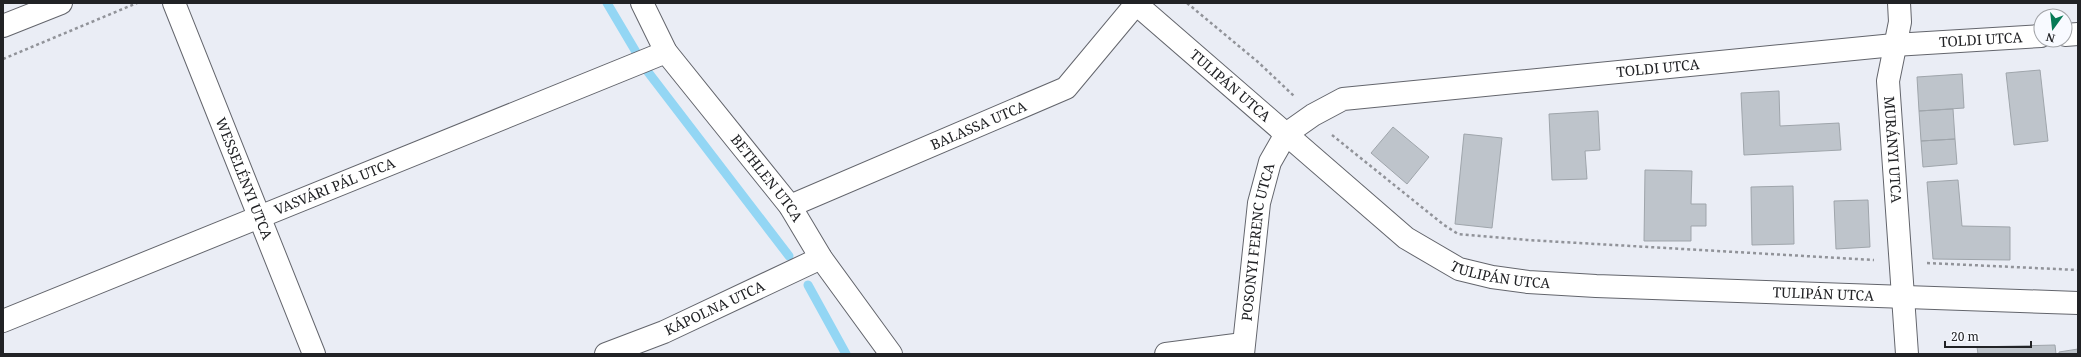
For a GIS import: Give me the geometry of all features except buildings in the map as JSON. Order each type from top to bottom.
[{"type":"street","points":[[3,26],[61,3]]},
{"type":"street","name":"WESSELÉNYI UTCA","points":[[174,3],[314,354]]},
{"type":"street","name":"BETHLEN UTCA","points":[[642,3],[666,52],[790,206],[820,258],[891,354]]},
{"type":"street","name":"MURÁNYI UTCA","points":[[1899,3],[1900,22],[1894,45],[1888,81],[1903,297]]},
{"type":"street","name":"TULIPÁN UTCA","points":[[1136,4],[1406,238],[1459,269],[1492,277],[1528,282],[2078,303]]},
{"type":"street","name":"BALASSA UTCA","points":[[790,206],[1066,88],[1136,4]]},
{"type":"street","name":"TOLDI UTCA","points":[[1286,134],[1313,115],[1343,99],[1894,45],[2033,36]]},
{"type":"street","name":"VASVÁRI PÁL UTCA","points":[[3,321],[666,52]]},
{"type":"street","name":"POSONYI FERENC UTCA","points":[[1243,349],[1259,203],[1270,162],[1286,134]]},
{"type":"street","name":"KÁPOLNA UTCA","points":[[606,354],[664,332],[820,258]]},
{"type":"street","points":[[1903,297],[1907,354]]},
{"type":"street","points":[[1166,354],[1243,349]]},
{"type":"path","points":[[3,59],[137,3]]},
{"type":"path","points":[[1187,3],[1258,62],[1336,138],[1458,234],[1527,240],[1900,262],[2078,270]]},
{"type":"waterway","points":[[607,3],[639,57]]},
{"type":"waterway","points":[[648,72],[789,256]]},
{"type":"waterway","points":[[808,285],[846,354]]}]
